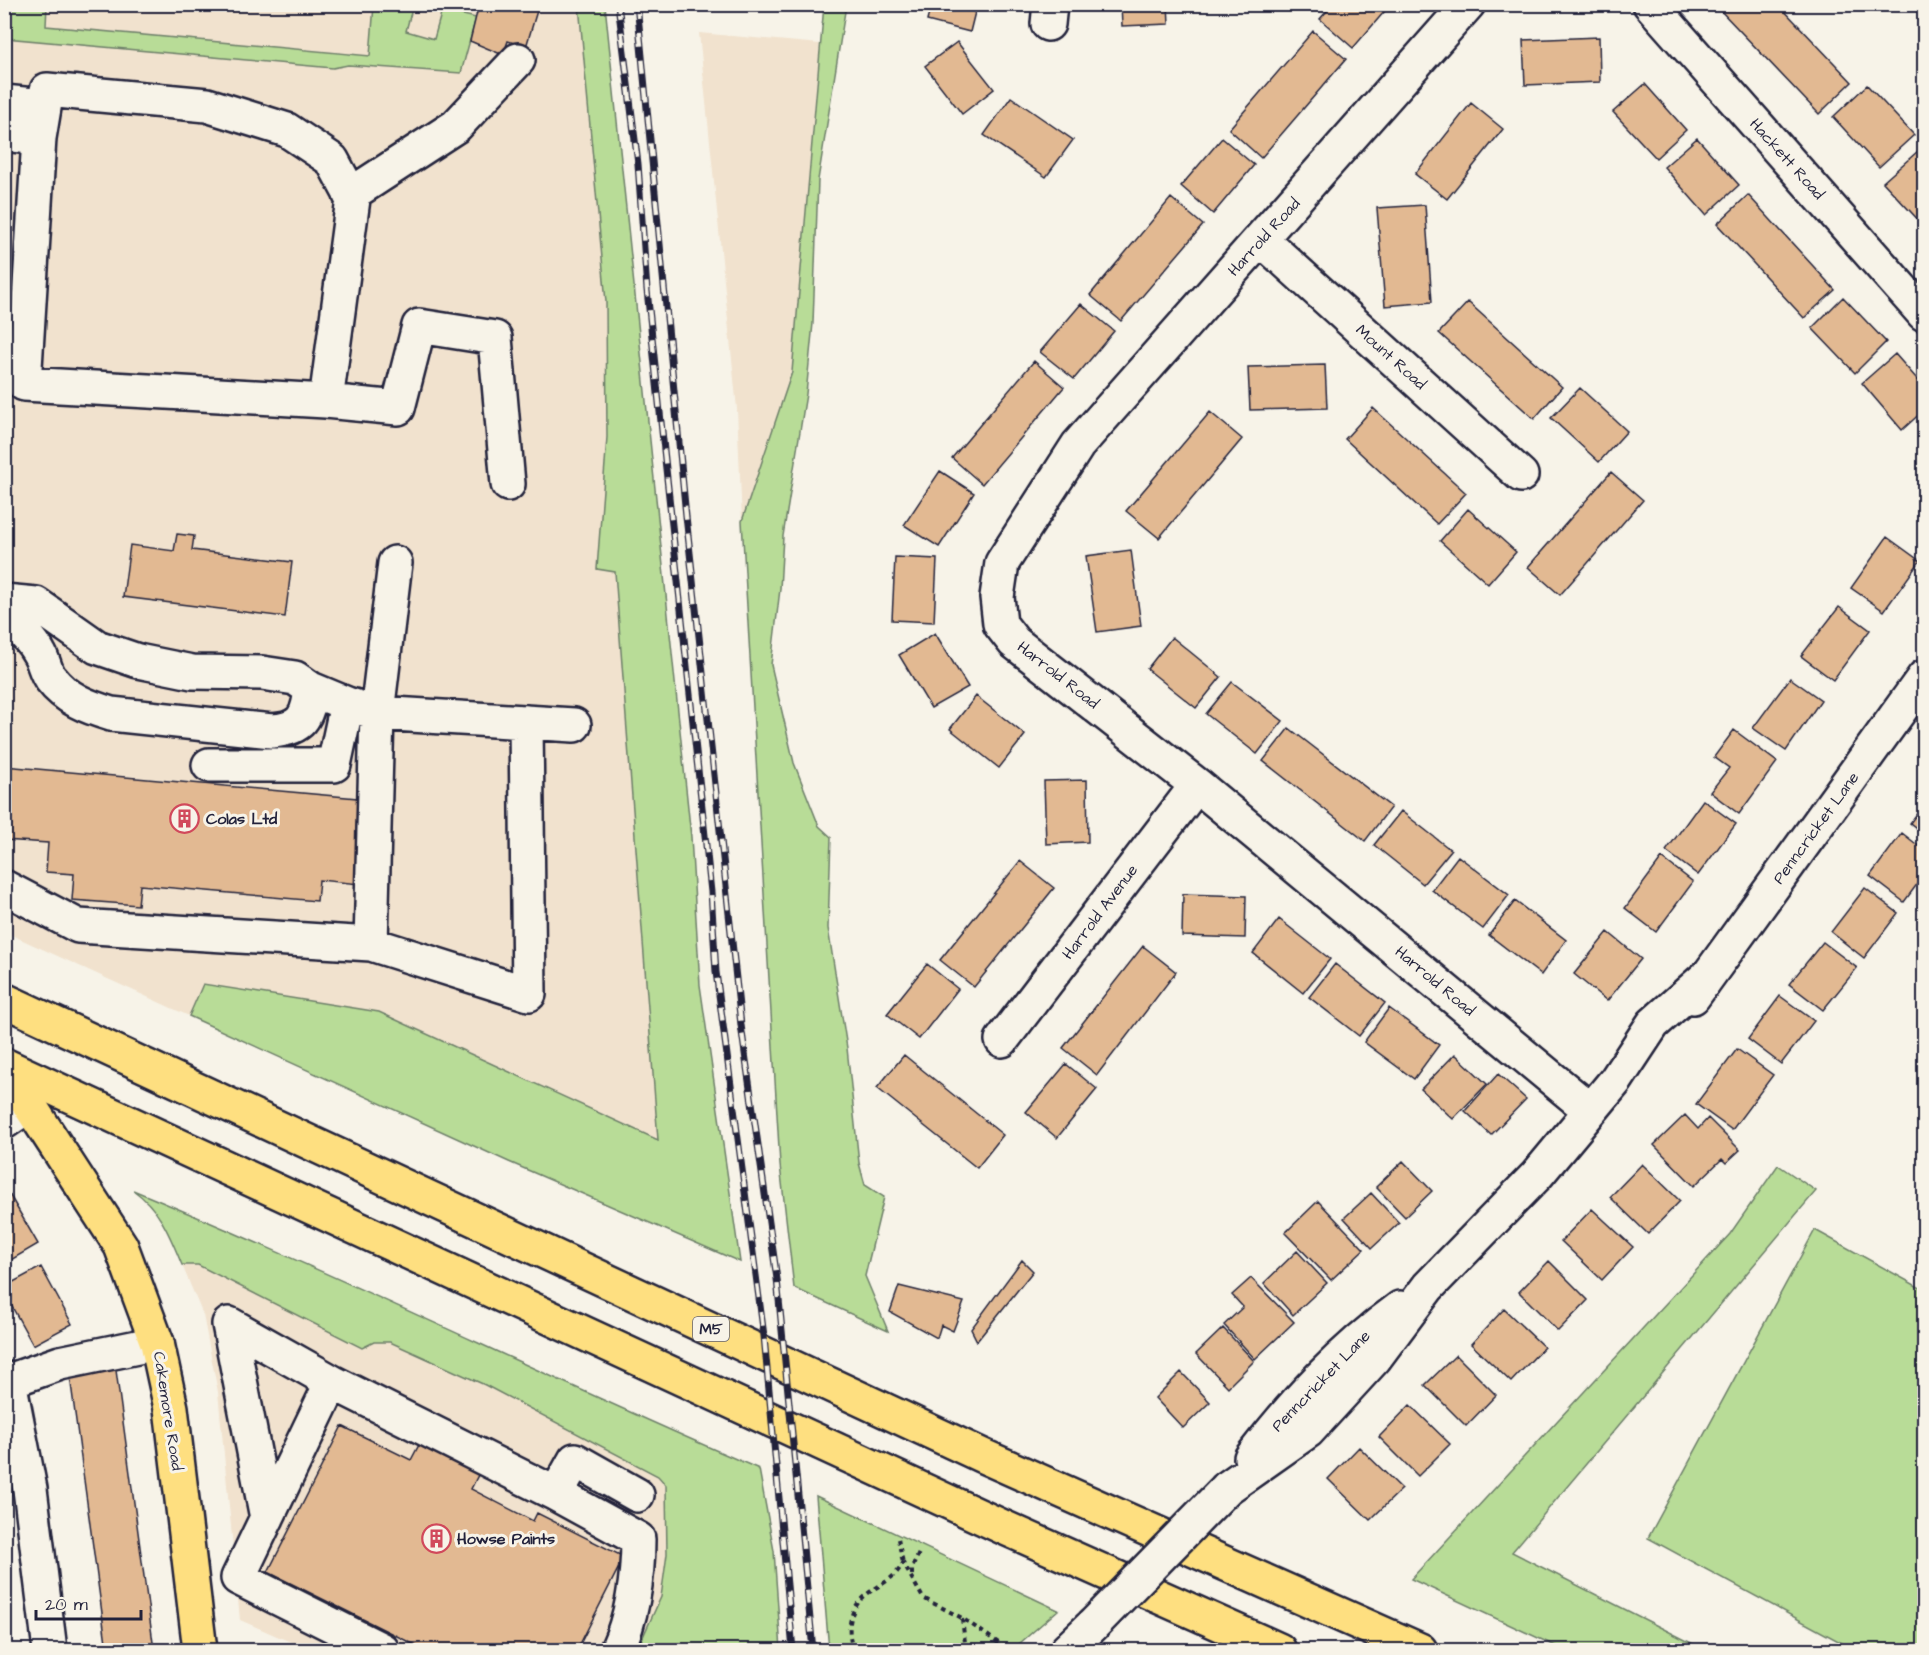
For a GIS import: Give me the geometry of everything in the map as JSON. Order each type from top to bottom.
[{"type":"main road","name":"M5","points":[[4,1000],[983,1456],[1420,1650]]},
{"type":"main road","name":"Cakemore Road","points":[[4,1066],[17,1114],[62,1156],[121,1246],[157,1342],[171,1408],[200,1650]]},
{"type":"main road","points":[[4,1066],[1003,1527],[1279,1650]]},
{"type":"street","name":"Harrold Road","points":[[1468,4],[1262,240],[1078,445],[1002,563],[997,597],[1000,624],[1014,642],[1197,785],[1590,1110]]},
{"type":"street","name":"Hackett Road","points":[[1650,4],[1924,314]]},
{"type":"street","points":[[350,195],[456,126],[519,60]]},
{"type":"street","points":[[326,401],[353,200],[332,160],[287,130],[207,105],[47,90],[41,122],[24,384],[326,401],[398,408],[419,326],[495,338],[508,484]]},
{"type":"street","points":[[4,102],[41,122]]},
{"type":"street","points":[[4,134],[41,122]]},
{"type":"street","name":"Mount Road","points":[[1262,240],[1521,475]]},
{"type":"street","points":[[209,765],[334,765],[362,708],[395,563]]},
{"type":"street","points":[[4,601],[36,604],[97,647],[138,661],[192,672],[262,674],[295,678],[311,689],[362,708],[574,725]]},
{"type":"street","points":[[4,615],[29,638],[40,654],[50,678],[64,693],[88,707],[111,714],[272,731],[288,730],[299,725],[309,705],[311,689]]},
{"type":"street","name":"Penncricket Lane","points":[[1067,1650],[1227,1488],[1308,1431],[1375,1358],[1428,1287],[1537,1175],[1616,1080],[1669,1036],[1705,978],[1924,677]]},
{"type":"street","points":[[362,708],[371,944]]},
{"type":"street","points":[[4,887],[78,926],[371,944],[529,994],[526,722]]},
{"type":"street","name":"Harrold Avenue","points":[[1002,1040],[1197,785]]},
{"type":"street","points":[[267,1518],[229,1324],[332,1382],[556,1494],[638,1539],[638,1576],[625,1632],[617,1650]]},
{"type":"street","points":[[50,1650],[30,1489],[9,1381],[60,1363],[157,1342]]},
{"type":"street","points":[[238,1578],[332,1382]]},
{"type":"street","points":[[556,1494],[575,1460],[637,1495]]},
{"type":"street","points":[[192,1585],[238,1578],[382,1650]]},
{"type":"path","points":[[898,1539],[903,1563],[923,1598],[962,1618],[1009,1650]]},
{"type":"path","points":[[912,1576],[912,1568],[920,1551]]},
{"type":"path","points":[[854,1650],[850,1627],[855,1606],[877,1585],[897,1575],[903,1563]]},
{"type":"path","points":[[962,1618],[966,1650]]},
{"type":"shaded area","points":[[5,5],[579,5],[606,302],[607,437],[597,569],[615,572],[658,1140],[379,1012],[203,984],[189,1016],[5,932]]},
{"type":"shaded area","points":[[699,33],[820,44],[792,372],[742,521],[737,409]]},
{"type":"shaded area","points":[[182,1265],[198,1265],[374,1342],[390,1342],[485,1385],[656,1475],[666,1484],[667,1554],[661,1597],[637,1650],[309,1650],[240,1620],[218,1392],[203,1315]]},
{"type":"green space","points":[[4,5],[47,5],[46,26],[370,56],[374,5],[413,5],[406,31],[434,39],[442,10],[476,18],[461,73],[348,65],[333,68],[5,38]]},
{"type":"green space","points":[[579,5],[605,5],[691,837],[700,985],[740,1262],[509,1162],[189,1016],[203,984],[379,1012],[658,1140],[615,572],[597,569],[607,437],[606,302]]},
{"type":"green space","points":[[824,5],[846,5],[818,180],[813,323],[806,394],[783,536],[780,589],[771,665],[794,763],[819,826],[831,837],[828,928],[847,1048],[859,1163],[865,1185],[884,1197],[865,1276],[888,1331],[794,1288],[780,1165],[742,521],[792,372]]},
{"type":"green space","points":[[1778,1165],[1816,1191],[1512,1552],[1705,1650],[1564,1650],[1411,1579],[1730,1234]]},
{"type":"green space","points":[[133,1190],[212,1223],[759,1469],[774,1551],[781,1650],[637,1650],[661,1597],[667,1554],[666,1485],[658,1476],[485,1385],[390,1342],[374,1342],[362,1348],[198,1265],[182,1265],[157,1214]]},
{"type":"green space","points":[[1815,1230],[1924,1290],[1924,1650],[1855,1650],[1648,1538]]},
{"type":"green space","points":[[816,1496],[1058,1610],[1012,1650],[829,1650]]},
{"type":"building","points":[[479,4],[539,4],[526,47],[508,41],[503,55],[470,41]]},
{"type":"building","points":[[931,4],[977,4],[970,32],[927,21]]},
{"type":"building","points":[[1121,4],[1168,4],[1169,24],[1122,26]]},
{"type":"building","points":[[1333,4],[1391,4],[1353,48],[1320,19]]},
{"type":"building","points":[[1724,4],[1778,4],[1852,82],[1819,114],[1719,9]]},
{"type":"building","points":[[1313,31],[1346,59],[1261,158],[1229,129]]},
{"type":"building","points":[[1599,37],[1600,82],[1525,85],[1523,40]]},
{"type":"building","points":[[957,42],[994,89],[962,114],[925,66]]},
{"type":"building","points":[[1645,84],[1686,130],[1656,158],[1613,112]]},
{"type":"building","points":[[1867,85],[1914,135],[1879,167],[1833,117]]},
{"type":"building","points":[[1011,97],[1073,140],[1046,177],[984,135]]},
{"type":"building","points":[[1471,103],[1503,129],[1447,199],[1415,174]]},
{"type":"building","points":[[1222,138],[1254,165],[1213,214],[1181,186]]},
{"type":"building","points":[[1697,138],[1739,185],[1706,215],[1664,167]]},
{"type":"building","points":[[1918,151],[1924,158],[1924,226],[1883,182]]},
{"type":"building","points":[[1748,195],[1835,290],[1804,318],[1717,224]]},
{"type":"building","points":[[1171,198],[1203,225],[1121,321],[1090,295]]},
{"type":"building","points":[[1425,205],[1432,302],[1385,306],[1377,208]]},
{"type":"building","points":[[1843,297],[1886,342],[1855,373],[1812,328]]},
{"type":"building","points":[[1468,302],[1562,387],[1534,419],[1439,333]]},
{"type":"building","points":[[1081,304],[1114,331],[1074,379],[1040,352]]},
{"type":"building","points":[[1895,354],[1924,387],[1924,410],[1902,430],[1862,383]]},
{"type":"building","points":[[1034,361],[1064,387],[982,484],[952,458]]},
{"type":"building","points":[[1325,365],[1327,408],[1250,410],[1248,367]]},
{"type":"building","points":[[1580,388],[1627,431],[1599,462],[1551,418]]},
{"type":"building","points":[[1373,408],[1466,493],[1437,524],[1345,439]]},
{"type":"building","points":[[1210,412],[1242,439],[1159,538],[1126,511]]},
{"type":"building","points":[[940,471],[974,493],[939,547],[904,525]]},
{"type":"building","points":[[1611,472],[1643,500],[1560,595],[1528,567]]},
{"type":"building","points":[[1468,509],[1516,552],[1488,584],[1440,541]]},
{"type":"building","points":[[177,534],[194,536],[192,550],[292,562],[285,617],[123,597],[130,545],[174,551]]},
{"type":"building","points":[[1887,537],[1920,561],[1884,611],[1851,588]]},
{"type":"building","points":[[1131,550],[1141,626],[1097,632],[1086,556]]},
{"type":"building","points":[[895,557],[937,559],[934,622],[892,620]]},
{"type":"building","points":[[1839,607],[1870,630],[1833,680],[1801,656]]},
{"type":"building","points":[[935,633],[968,687],[931,708],[899,655]]},
{"type":"building","points":[[1172,637],[1221,677],[1196,708],[1147,669]]},
{"type":"building","points":[[1790,678],[1821,700],[1786,751],[1753,728]]},
{"type":"building","points":[[1232,682],[1283,721],[1257,754],[1206,714]]},
{"type":"building","points":[[976,696],[1025,735],[999,768],[950,729]]},
{"type":"building","points":[[1289,728],[1391,807],[1365,841],[1263,761]]},
{"type":"building","points":[[1734,730],[1777,762],[1739,814],[1710,792],[1729,768],[1714,757]]},
{"type":"building","name":"Colas Ltd","points":[[4,766],[368,799],[360,884],[319,880],[317,901],[140,885],[138,905],[72,900],[74,874],[46,872],[48,843],[4,840]]},
{"type":"building","points":[[1087,780],[1088,842],[1046,844],[1044,781]]},
{"type":"building","points":[[1703,800],[1736,824],[1698,875],[1666,851]]},
{"type":"building","points":[[1924,804],[1924,834],[1910,823]]},
{"type":"building","points":[[1401,811],[1451,850],[1423,884],[1374,845]]},
{"type":"building","points":[[1902,833],[1924,850],[1924,875],[1904,902],[1870,876]]},
{"type":"building","points":[[1458,856],[1509,895],[1483,929],[1432,890]]},
{"type":"building","points":[[1662,858],[1693,882],[1656,932],[1625,908]]},
{"type":"building","points":[[1020,861],[1054,888],[974,987],[940,960]]},
{"type":"building","points":[[1865,888],[1898,913],[1864,958],[1831,932]]},
{"type":"building","points":[[1183,894],[1246,896],[1245,938],[1182,936]]},
{"type":"building","points":[[1515,901],[1566,940],[1541,975],[1489,935]]},
{"type":"building","points":[[1279,919],[1330,959],[1303,993],[1253,953]]},
{"type":"building","points":[[1608,932],[1641,959],[1607,1001],[1574,974]]},
{"type":"building","points":[[1823,942],[1857,968],[1823,1010],[1789,984]]},
{"type":"building","points":[[1143,946],[1176,972],[1097,1075],[1063,1048]]},
{"type":"building","points":[[927,964],[958,989],[919,1039],[887,1014]]},
{"type":"building","points":[[1335,964],[1385,1003],[1359,1036],[1309,997]]},
{"type":"building","points":[[1780,996],[1814,1021],[1781,1064],[1748,1039]]},
{"type":"building","points":[[1389,1008],[1439,1045],[1414,1079],[1364,1042]]},
{"type":"building","points":[[1737,1049],[1773,1075],[1732,1130],[1696,1104]]},
{"type":"building","points":[[1455,1054],[1487,1084],[1453,1119],[1421,1089]]},
{"type":"building","points":[[904,1055],[1003,1135],[977,1168],[877,1088]]},
{"type":"building","points":[[1066,1064],[1097,1089],[1057,1138],[1026,1112]]},
{"type":"building","points":[[1498,1074],[1526,1099],[1491,1135],[1465,1111]]},
{"type":"building","points":[[1685,1115],[1698,1129],[1708,1118],[1740,1150],[1726,1163],[1722,1159],[1694,1186],[1654,1145]]},
{"type":"building","points":[[1403,1161],[1432,1191],[1405,1217],[1376,1187]]},
{"type":"building","points":[[1642,1164],[1680,1201],[1648,1234],[1610,1197]]},
{"type":"building","points":[[4,1188],[38,1244],[4,1264]]},
{"type":"building","points":[[1371,1193],[1399,1223],[1372,1248],[1344,1218]]},
{"type":"building","points":[[1318,1201],[1364,1249],[1331,1280],[1285,1233]]},
{"type":"building","points":[[1592,1209],[1633,1247],[1602,1280],[1561,1241]]},
{"type":"building","points":[[1297,1251],[1327,1283],[1293,1315],[1264,1283]]},
{"type":"building","points":[[1022,1260],[1033,1271],[977,1341],[971,1329]]},
{"type":"building","points":[[1549,1261],[1588,1300],[1558,1331],[1519,1292]]},
{"type":"building","points":[[41,1267],[72,1324],[33,1345],[4,1292],[4,1287]]},
{"type":"building","points":[[1251,1278],[1294,1322],[1255,1359],[1224,1325],[1243,1307],[1232,1295]]},
{"type":"building","points":[[899,1286],[964,1302],[953,1331],[941,1325],[937,1338],[890,1312]]},
{"type":"building","points":[[1504,1309],[1544,1347],[1511,1382],[1471,1344]]},
{"type":"building","points":[[1223,1328],[1254,1361],[1228,1387],[1196,1354]]},
{"type":"building","points":[[1456,1355],[1496,1395],[1466,1426],[1425,1385]]},
{"type":"building","points":[[115,1363],[154,1650],[107,1650],[69,1369]]},
{"type":"building","points":[[1181,1372],[1210,1402],[1183,1428],[1155,1398]]},
{"type":"building","points":[[1410,1405],[1450,1444],[1418,1476],[1379,1437]]},
{"type":"building","name":"Howse Paints","points":[[342,1426],[411,1460],[420,1443],[479,1473],[471,1489],[533,1521],[537,1513],[624,1557],[577,1650],[425,1650],[268,1572]]},
{"type":"building","points":[[1359,1447],[1402,1489],[1370,1520],[1328,1479]]},
{"type":"railway","points":[[618,4],[638,164],[647,290],[711,892],[716,972],[764,1336],[793,1650]]},
{"type":"railway","points":[[637,4],[686,516],[741,1025],[777,1279],[813,1650]]},
{"type":"place","name":"Colas Ltd","points":[[185,819]]},
{"type":"place","name":"Howse Paints","points":[[436,1539]]}]
